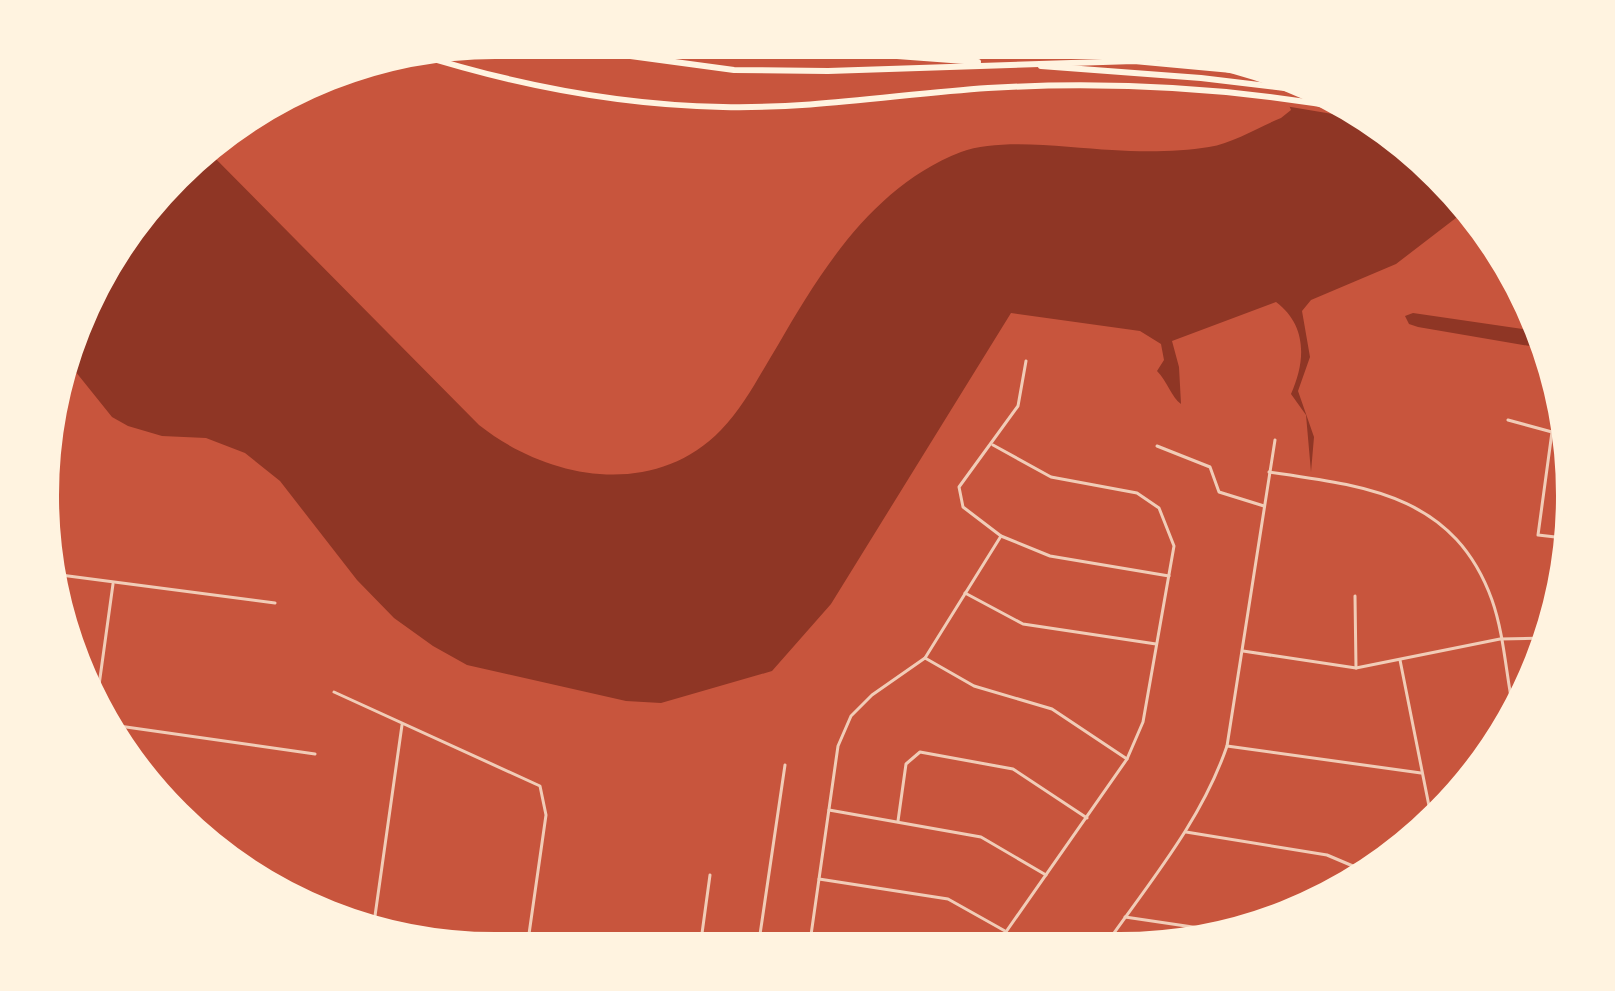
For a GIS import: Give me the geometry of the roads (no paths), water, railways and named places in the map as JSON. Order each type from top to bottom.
[{"type":"highway","points":[[616,54],[734,70],[828,71],[1134,61],[1235,69]]},
{"type":"highway","points":[[873,54],[1201,78],[1290,89]]},
{"type":"highway","points":[[434,58],[552,90],[691,106],[801,106],[977,89],[1084,86],[1172,88],[1325,105]]},
{"type":"street","points":[[1026,361],[1018,406],[993,445],[959,487],[963,507],[1001,536],[1050,556],[1169,576]]},
{"type":"street","points":[[1508,420],[1557,436]]},
{"type":"street","points":[[1552,432],[1538,535],[1559,537]]},
{"type":"street","points":[[1111,937],[1186,832],[1213,786],[1227,746],[1275,440]]},
{"type":"street","points":[[993,445],[1051,477],[1137,493],[1159,508],[1174,546],[1143,722],[1127,759],[1002,937]]},
{"type":"street","points":[[1157,446],[1210,467],[1219,492],[1264,506]]},
{"type":"street","points":[[1269,472],[1362,486],[1420,508],[1448,531],[1475,565],[1493,604],[1511,698]]},
{"type":"street","points":[[811,937],[838,746],[851,716],[872,695],[925,658],[1001,536]]},
{"type":"street","points":[[61,575],[275,603]]},
{"type":"street","points":[[99,688],[113,584]]},
{"type":"street","points":[[965,593],[1023,624],[1156,644]]},
{"type":"street","points":[[1355,596],[1356,668]]},
{"type":"street","points":[[1243,651],[1356,668],[1500,639],[1538,638]]},
{"type":"street","points":[[925,658],[974,686],[1052,709],[1127,759]]},
{"type":"street","points":[[1400,660],[1430,810]]},
{"type":"street","points":[[334,692],[540,786],[546,815],[529,937]]},
{"type":"street","points":[[374,920],[402,725]]},
{"type":"street","points":[[119,726],[315,754]]},
{"type":"street","points":[[1227,746],[1421,773]]},
{"type":"street","points":[[898,821],[906,764],[920,752],[1013,769],[1087,818]]},
{"type":"street","points":[[760,937],[785,765]]},
{"type":"street","points":[[829,810],[981,837],[1046,875]]},
{"type":"street","points":[[1186,832],[1327,855],[1357,868]]},
{"type":"street","points":[[702,937],[710,875]]},
{"type":"street","points":[[819,879],[948,899],[1006,932]]},
{"type":"street","points":[[1125,917],[1206,929]]}]
